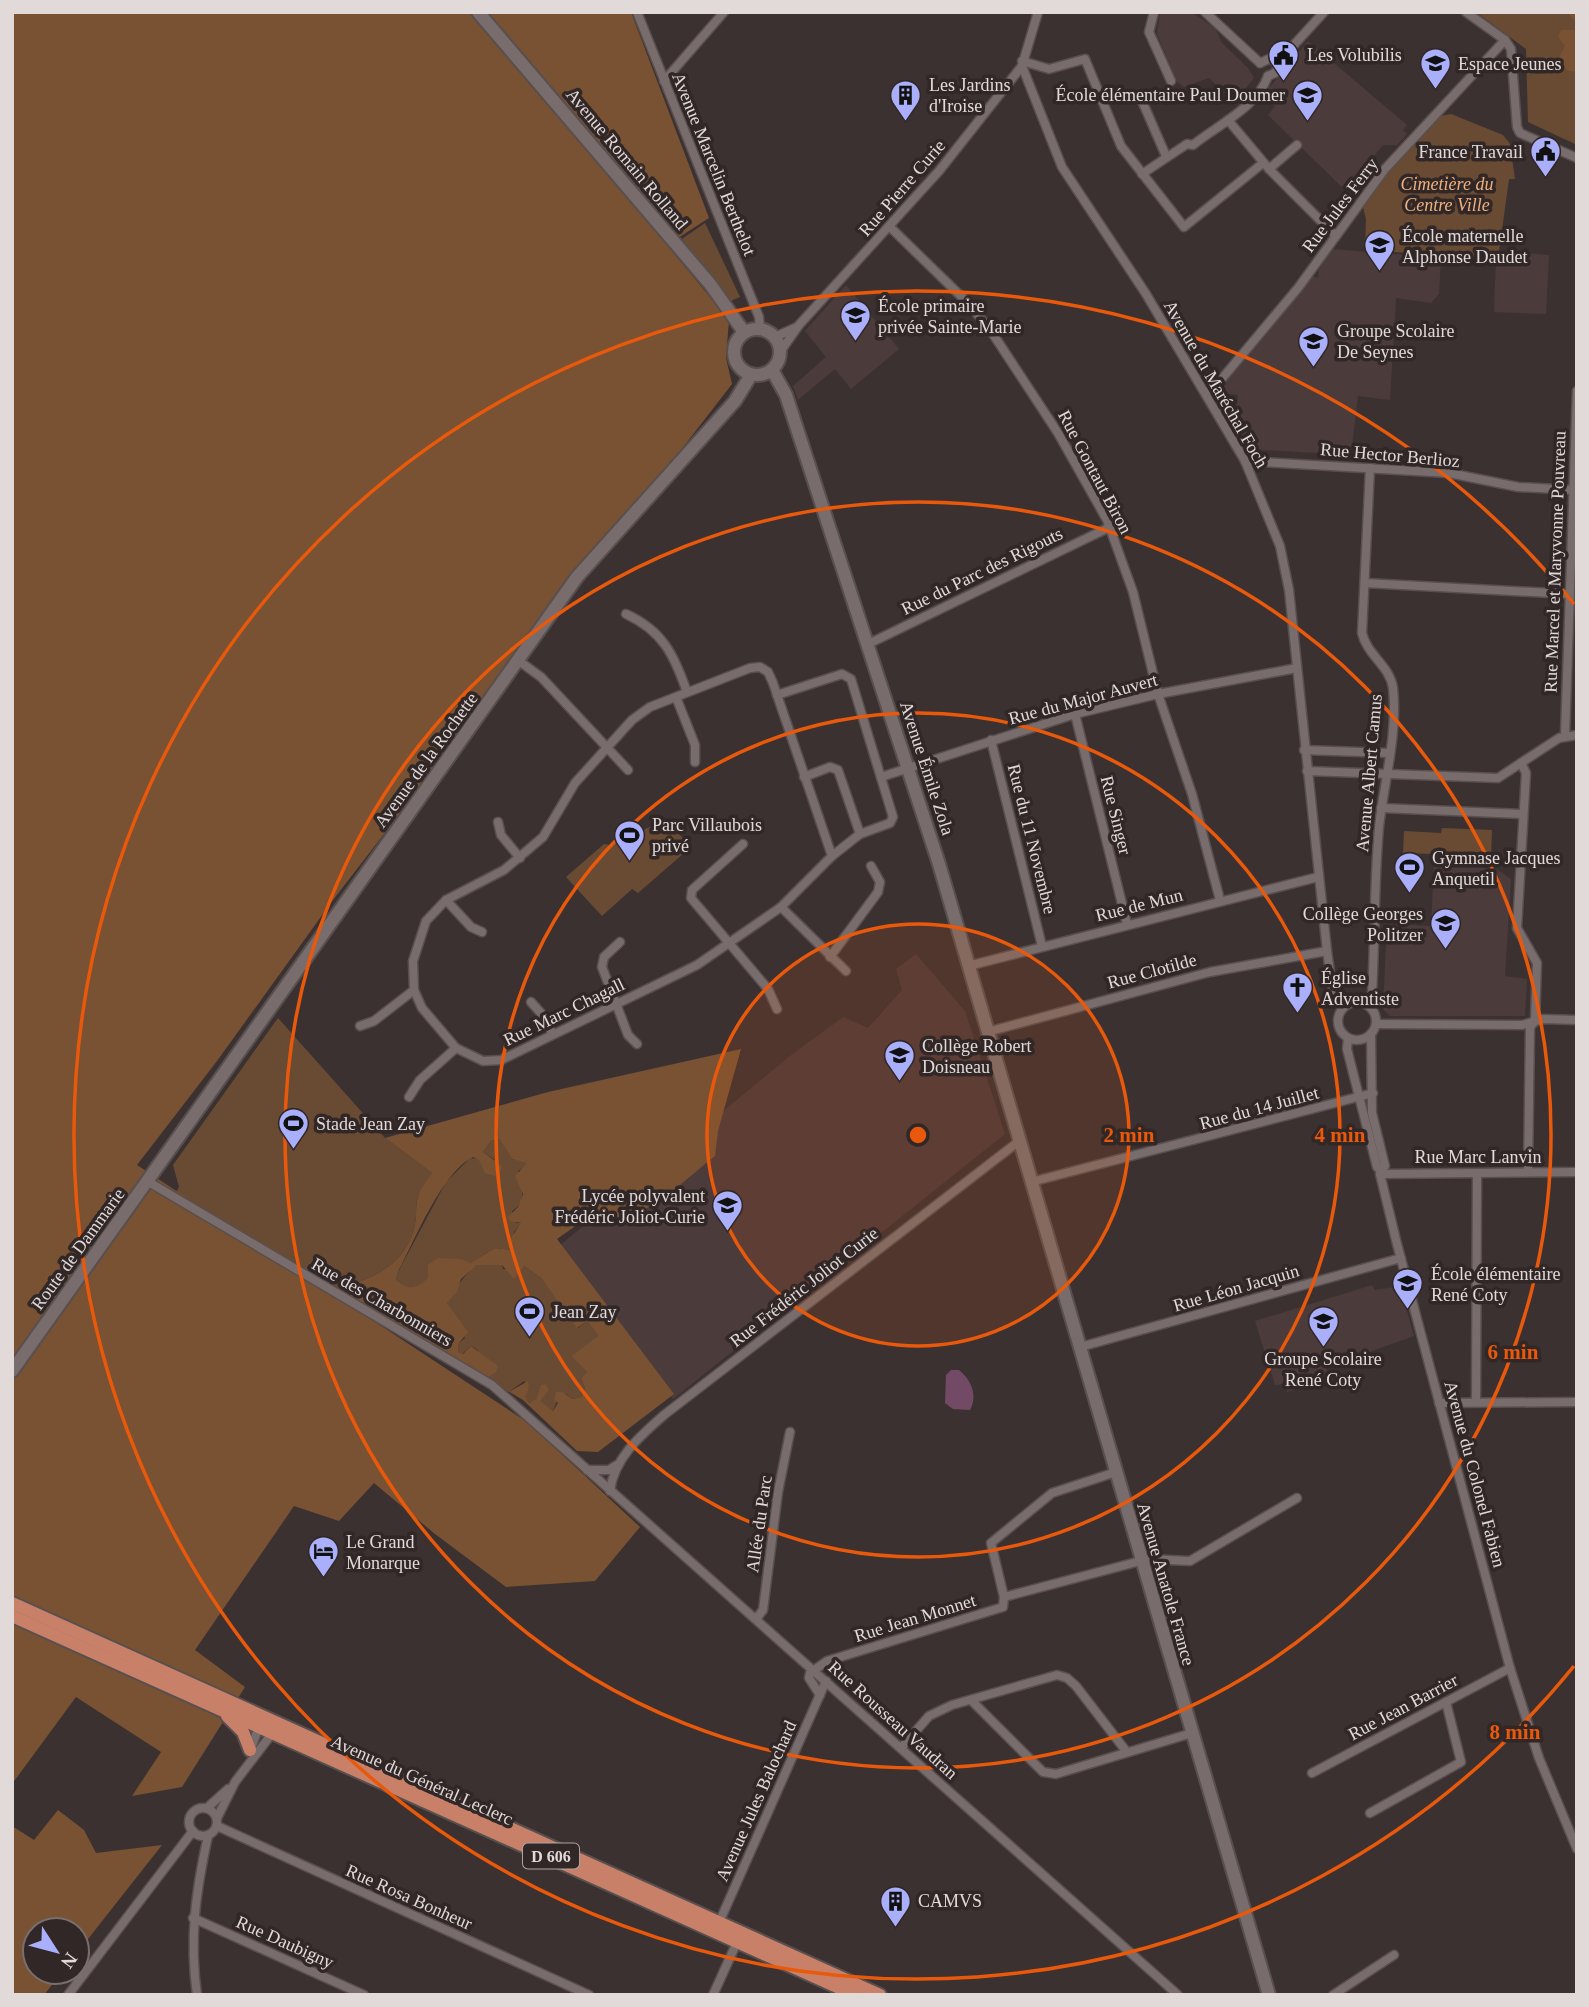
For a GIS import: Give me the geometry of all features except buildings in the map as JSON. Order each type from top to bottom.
[{"type":"main road","name":"Avenue Romain Rolland","points":[[478,12],[710,284],[744,332]]},
{"type":"main road","points":[[760,329],[775,337],[780,352],[772,370],[751,375],[738,366],[734,345],[744,332],[760,329]]},
{"type":"main road","name":"Avenue Émile Zola","points":[[772,370],[783,384],[908,768],[1031,1182]]},
{"type":"main road","name":"Avenue de la Rochette","points":[[147,1181],[577,577],[735,401],[751,375]]},
{"type":"main road","name":"Route de Dammarie","points":[[12,1371],[147,1181]]},
{"type":"main road","name":"Avenue Anatole France","points":[[1031,1182],[1269,1995]]},
{"type":"main road","name":"Avenue du Général Leclerc","points":[[12,1603],[262,1721]]},
{"type":"main road","name":"Avenue du Général Leclerc","points":[[12,1616],[219,1708],[279,1727],[499,1832],[880,1995]]},
{"type":"main road","points":[[219,1708],[243,1732],[250,1750]]},
{"type":"main road","name":"Avenue du Général Leclerc","points":[[739,1936],[855,1995]]},
{"type":"street","name":"Avenue Marcelin Berthelot","points":[[637,12],[759,317],[760,329]]},
{"type":"street","points":[[664,81],[724,12]]},
{"type":"street","points":[[1038,12],[1022,64],[1049,69],[1084,59],[1121,146],[1184,227],[1297,145]]},
{"type":"street","points":[[1154,12],[1149,32],[1171,81]]},
{"type":"street","points":[[1205,12],[1261,63]]},
{"type":"street","points":[[1142,174],[1187,144],[1193,145],[1252,100],[1268,76],[1275,73],[1277,64],[1324,12]]},
{"type":"street","points":[[1466,12],[1505,40],[1514,56],[1516,116],[1520,133],[1577,158]]},
{"type":"street","name":"Rue Jules Ferry","points":[[1205,392],[1215,387],[1242,356],[1385,169],[1505,40]]},
{"type":"street","points":[[1261,63],[1270,58],[1277,64]]},
{"type":"street","points":[[1261,63],[1260,72],[1268,76]]},
{"type":"street","name":"Rue Pierre Curie","points":[[780,352],[799,325],[890,228],[1022,64]]},
{"type":"street","name":"Avenue du Maréchal Foch","points":[[1022,64],[1070,182],[1128,266],[1245,461],[1280,546],[1289,590],[1327,951],[1333,993],[1343,1008]]},
{"type":"street","points":[[1139,94],[1166,156]]},
{"type":"street","points":[[1228,120],[1266,166],[1336,236]]},
{"type":"street","name":"Rue Gontaut Biron","points":[[890,228],[968,303],[991,331],[1058,433],[1110,527],[1133,592],[1158,694],[1192,794],[1220,900]]},
{"type":"street","name":"Rue Pierre Curie","points":[[775,337],[799,325]]},
{"type":"street","name":"Rue Marcel et Maryvonne Pouvreau","points":[[1565,736],[1577,391]]},
{"type":"street","name":"Rue Hector Berlioz","points":[[1245,461],[1449,473],[1518,487],[1575,490]]},
{"type":"street","name":"Avenue Albert Camus","points":[[1367,1005],[1372,994],[1381,807],[1387,774],[1394,692],[1390,678],[1365,645],[1370,468]]},
{"type":"street","name":"Rue du Parc des Rigouts","points":[[868,644],[1110,527]]},
{"type":"street","points":[[1365,583],[1569,594]]},
{"type":"street","points":[[626,614],[647,624],[669,648],[687,692]]},
{"type":"street","points":[[519,661],[541,677],[628,770]]},
{"type":"street","name":"Rue Marc Chagall","points":[[832,856],[768,672],[755,666],[650,707],[632,720],[575,783],[543,836],[520,858],[436,908],[419,935],[412,961],[414,990],[432,1022],[456,1048],[484,1061],[501,1060],[615,1002],[697,965],[781,907],[832,856],[860,834],[890,823],[894,817],[881,777]]},
{"type":"street","name":"Rue du Major Auvert","points":[[881,777],[1075,714],[1158,694],[1297,668]]},
{"type":"street","points":[[777,695],[842,674],[851,679],[881,777]]},
{"type":"street","points":[[676,696],[695,745],[695,762]]},
{"type":"street","name":"Rue Singer","points":[[1075,714],[1127,924]]},
{"type":"street","points":[[1307,771],[1497,778],[1565,736],[1577,735]]},
{"type":"street","name":"Rue du 11 Novembre","points":[[991,740],[1042,946]]},
{"type":"street","points":[[1304,750],[1389,753]]},
{"type":"street","points":[[1521,764],[1525,773],[1517,928],[1538,963],[1535,1021],[1530,1027],[1528,1172]]},
{"type":"street","points":[[804,777],[830,767],[838,770],[860,834]]},
{"type":"street","points":[[1508,772],[1524,786]]},
{"type":"street","points":[[1381,807],[1522,814]]},
{"type":"street","points":[[498,822],[501,835],[520,858]]},
{"type":"street","points":[[743,844],[691,894],[768,989],[777,1009]]},
{"type":"street","points":[[830,957],[878,891],[880,882],[871,866]]},
{"type":"street","name":"Rue de Mun","points":[[968,966],[1318,877]]},
{"type":"street","points":[[446,900],[471,927],[482,932]]},
{"type":"street","points":[[781,907],[846,971]]},
{"type":"street","points":[[620,942],[603,961],[628,1035],[637,1044]]},
{"type":"street","name":"Rue Clotilde","points":[[987,1032],[1210,972],[1327,951]]},
{"type":"street","points":[[359,1026],[374,1021],[414,990]]},
{"type":"street","points":[[531,1002],[547,1020],[552,1034]]},
{"type":"street","points":[[1361,1101],[1347,1049],[1348,1038],[1339,1024],[1343,1008],[1357,1002],[1367,1005],[1375,1013],[1376,1024],[1371,1034],[1372,1113],[1385,1166],[1380,1172]]},
{"type":"street","points":[[1376,1024],[1522,1024],[1577,1020]]},
{"type":"street","points":[[1348,1038],[1360,1040],[1371,1034]]},
{"type":"street","points":[[409,1097],[420,1080],[456,1048]]},
{"type":"street","name":"Rue du 14 Juillet","points":[[1031,1182],[1361,1101],[1373,1093]]},
{"type":"street","name":"Avenue du Colonel Fabien","points":[[1361,1101],[1510,1668],[1539,1758],[1577,1849]]},
{"type":"street","name":"Rue Frédéric Joliot Curie","points":[[610,1491],[617,1465],[634,1443],[664,1415],[1018,1142]]},
{"type":"street","name":"Rue Marc Lanvin","points":[[1380,1172],[1577,1172]]},
{"type":"street","points":[[1476,1402],[1477,1174]]},
{"type":"street","name":"Rue des Charbonniers","points":[[147,1181],[492,1385],[587,1470]]},
{"type":"street","name":"Rue Léon Jacquin","points":[[1080,1347],[1401,1258]]},
{"type":"street","points":[[1439,1403],[1577,1402]]},
{"type":"street","name":"Allée du Parc","points":[[756,1619],[762,1610],[778,1492],[790,1432]]},
{"type":"street","points":[[587,1470],[609,1469],[617,1465]]},
{"type":"street","name":"Rue Rousseau Vaudran","points":[[587,1470],[1178,1995]]},
{"type":"street","points":[[1004,1597],[991,1543],[1052,1493],[1116,1472]]},
{"type":"street","name":"Rue Jean Monnet","points":[[813,1670],[827,1661],[1003,1607],[1004,1597],[1142,1561],[1190,1561],[1242,1532],[1255,1520],[1297,1498]]},
{"type":"street","name":"Rue Jean Barrier","points":[[1312,1773],[1510,1668]]},
{"type":"street","points":[[813,1670],[809,1678],[820,1695]]},
{"type":"street","points":[[901,1748],[929,1716],[1047,1676],[1067,1678],[1126,1751]]},
{"type":"street","name":"Avenue Jules Balochard","points":[[717,1927],[826,1681]]},
{"type":"street","points":[[971,1700],[1043,1772],[1055,1774],[1192,1733]]},
{"type":"street","points":[[1370,1812],[1461,1762],[1446,1702]]},
{"type":"street","points":[[246,1764],[262,1721]]},
{"type":"street","points":[[197,1995],[192,1960],[193,1918],[208,1836],[234,1782],[246,1764],[279,1727]]},
{"type":"street","points":[[208,1836],[193,1832],[189,1823],[191,1815],[197,1809],[207,1808],[234,1782]]},
{"type":"street","points":[[207,1808],[217,1822]]},
{"type":"street","name":"Rue Rosa Bonheur","points":[[217,1822],[589,1995]]},
{"type":"street","points":[[68,1995],[193,1832]]},
{"type":"street","name":"Rue Daubigny","points":[[193,1918],[364,1995]]},
{"type":"street","points":[[713,1995],[739,1936]]},
{"type":"street","points":[[1333,1995],[1394,1955]]},
{"type":"shaded area","points":[[12,12],[631,12],[709,218],[667,245],[729,320],[726,358],[732,384],[333,900],[217,1061],[137,1165],[527,1422],[640,1527],[595,1581],[506,1587],[435,1534],[374,1483],[339,1521],[294,1506],[195,1650],[245,1687],[182,1787],[132,1796],[161,1752],[76,1697],[12,1784]]},
{"type":"shaded area","points":[[1191,12],[1215,28],[1222,43],[1248,68],[1254,78],[1241,94],[1225,94],[1209,78],[1184,87],[1177,82],[1157,34],[1160,14]]},
{"type":"shaded area","points":[[1567,12],[1577,12],[1577,72],[1568,71],[1558,60],[1565,46],[1558,37],[1561,30],[1576,30],[1576,22]]},
{"type":"shaded area","points":[[1308,41],[1407,125],[1403,130],[1407,134],[1397,145],[1383,145],[1367,165],[1366,179],[1353,198],[1268,115],[1275,106],[1264,94]]},
{"type":"shaded area","name":"Groupe Scolaire De Seynes","points":[[1332,249],[1441,258],[1439,294],[1431,303],[1396,298],[1390,400],[1358,396],[1351,455],[1248,449],[1222,410],[1236,411],[1238,395],[1218,393],[1219,387],[1311,276],[1318,278],[1319,269]]},
{"type":"shaded area","points":[[1499,251],[1549,255],[1546,314],[1494,312],[1496,259]]},
{"type":"shaded area","name":"École primaire privée Sainte-Marie","points":[[846,285],[899,349],[851,389],[835,369],[798,400],[793,386],[826,357],[805,331]]},
{"type":"shaded area","name":"Collège Georges Politzer","points":[[1434,863],[1496,869],[1511,879],[1505,976],[1527,979],[1525,1016],[1390,1016],[1383,1009],[1387,924],[1431,926]]},
{"type":"shaded area","name":"Lycée polyvalent Frédéric Joliot-Curie","points":[[916,954],[965,1011],[1005,1134],[673,1399],[559,1246],[790,1056],[843,1017],[868,1028],[902,990],[896,969]]},
{"type":"shaded area","points":[[741,1049],[718,1131],[715,1156],[671,1192],[639,1212],[603,1222],[584,1220],[557,1239],[674,1394],[598,1452],[577,1451],[523,1400],[509,1392],[528,1381],[529,1389],[525,1397],[529,1403],[537,1398],[541,1385],[546,1384],[549,1390],[540,1401],[553,1411],[558,1403],[554,1400],[556,1392],[562,1392],[573,1399],[581,1397],[585,1388],[581,1378],[587,1372],[572,1356],[598,1336],[587,1321],[577,1328],[541,1278],[524,1266],[514,1279],[502,1265],[477,1265],[461,1279],[457,1292],[447,1303],[468,1332],[459,1343],[458,1352],[463,1354],[471,1346],[498,1366],[496,1372],[486,1378],[335,1288],[362,1281],[386,1269],[404,1251],[415,1224],[419,1194],[432,1173],[385,1138],[548,1092]],"holes":[[[499,1139],[512,1159],[527,1163],[515,1176],[523,1194],[518,1207],[508,1217],[510,1221],[521,1223],[511,1238],[513,1250],[495,1248],[470,1263],[461,1259],[438,1258],[428,1265],[428,1278],[420,1284],[412,1287],[401,1284],[396,1280],[398,1272],[430,1209],[450,1177],[473,1157],[479,1160],[485,1173],[498,1177],[502,1166],[483,1152],[491,1141]]]},
{"type":"shaded area","name":"Groupe Scolaire René Coty","points":[[1372,1285],[1375,1290],[1400,1286],[1414,1336],[1350,1359],[1325,1364],[1328,1373],[1321,1375],[1322,1381],[1287,1392],[1285,1384],[1275,1385],[1255,1321]]},
{"type":"shaded area","points":[[951,1370],[959,1370],[970,1383],[973,1399],[970,1410],[953,1409],[945,1403],[946,1375]]},
{"type":"shaded area","points":[[58,1810],[84,1830],[96,1853],[162,1845],[91,1935],[91,1916],[21,1916],[21,1986],[51,1986],[44,1995],[12,1995],[12,1826],[34,1840]]},
{"type":"green space","points":[[1476,12],[1577,12],[1577,145],[1528,122],[1526,49]]},
{"type":"green space","name":"Cimetière du Centre Ville","points":[[1451,114],[1503,135],[1510,144],[1515,179],[1509,179],[1498,259],[1365,250],[1366,219],[1363,207],[1389,170],[1440,116]]},
{"type":"green space","points":[[705,223],[740,297],[731,301],[682,239]]},
{"type":"green space","name":"Parc Villaubois privé","points":[[666,820],[691,847],[638,893],[632,889],[602,916],[566,877],[604,844],[609,845]]},
{"type":"green space","points":[[1442,828],[1492,830],[1491,856],[1403,853],[1404,831],[1441,833]]},
{"type":"green space","name":"Stade Jean Zay","points":[[278,1018],[385,1138],[432,1173],[418,1197],[415,1224],[404,1251],[386,1269],[362,1281],[335,1288],[176,1192],[179,1187],[173,1165]]},
{"type":"green space","points":[[499,1139],[512,1159],[527,1162],[527,1166],[518,1171],[522,1198],[512,1211],[516,1223],[522,1223],[514,1232],[513,1250],[495,1248],[470,1263],[429,1278],[416,1288],[405,1288],[396,1280],[398,1272],[446,1182],[470,1158],[495,1160],[483,1152],[491,1141]]},
{"type":"green space","name":"Jean Zay","points":[[477,1265],[502,1265],[503,1269],[518,1270],[524,1266],[541,1278],[578,1328],[587,1321],[598,1336],[577,1359],[587,1372],[581,1378],[585,1388],[581,1397],[573,1399],[566,1394],[557,1401],[553,1411],[539,1402],[544,1394],[529,1403],[524,1397],[529,1389],[524,1381],[509,1392],[485,1377],[482,1359],[475,1348],[471,1346],[462,1354],[458,1352],[459,1343],[465,1338],[447,1303],[464,1277]]},
{"type":"place","name":"Les Volubilis","points":[[1284,82]]},
{"type":"place","name":"Espace Jeunes","points":[[1435,91]]},
{"type":"place","name":"Les Jardins d'Iroise","points":[[906,122]]},
{"type":"place","name":"École élémentaire Paul Doumer","points":[[1308,122]]},
{"type":"place","name":"France Travail","points":[[1546,179]]},
{"type":"place","name":"École maternelle Alphonse Daudet","points":[[1379,273]]},
{"type":"place","name":"École primaire privée Sainte-Marie","points":[[855,343]]},
{"type":"place","name":"Groupe Scolaire De Seynes","points":[[1314,368]]},
{"type":"place","name":"Parc Villaubois privé","points":[[629,862]]},
{"type":"place","name":"Gymnase Jacques Anquetil","points":[[1409,895]]},
{"type":"place","name":"Collège Georges Politzer","points":[[1446,951]]},
{"type":"place","name":"Église Adventiste","points":[[1298,1015]]},
{"type":"place","name":"Collège Robert Doisneau","points":[[899,1083]]},
{"type":"place","name":"Stade Jean Zay","points":[[293,1151]]},
{"type":"place","name":"Lycée polyvalent Frédéric Joliot-Curie","points":[[728,1233]]},
{"type":"place","name":"École élémentaire René Coty","points":[[1408,1311]]},
{"type":"place","name":"Jean Zay","points":[[529,1339]]},
{"type":"place","name":"Groupe Scolaire René Coty","points":[[1323,1348]]},
{"type":"place","name":"Le Grand Monarque","points":[[323,1579]]},
{"type":"place","name":"CAMVS","points":[[895,1928]]}]
